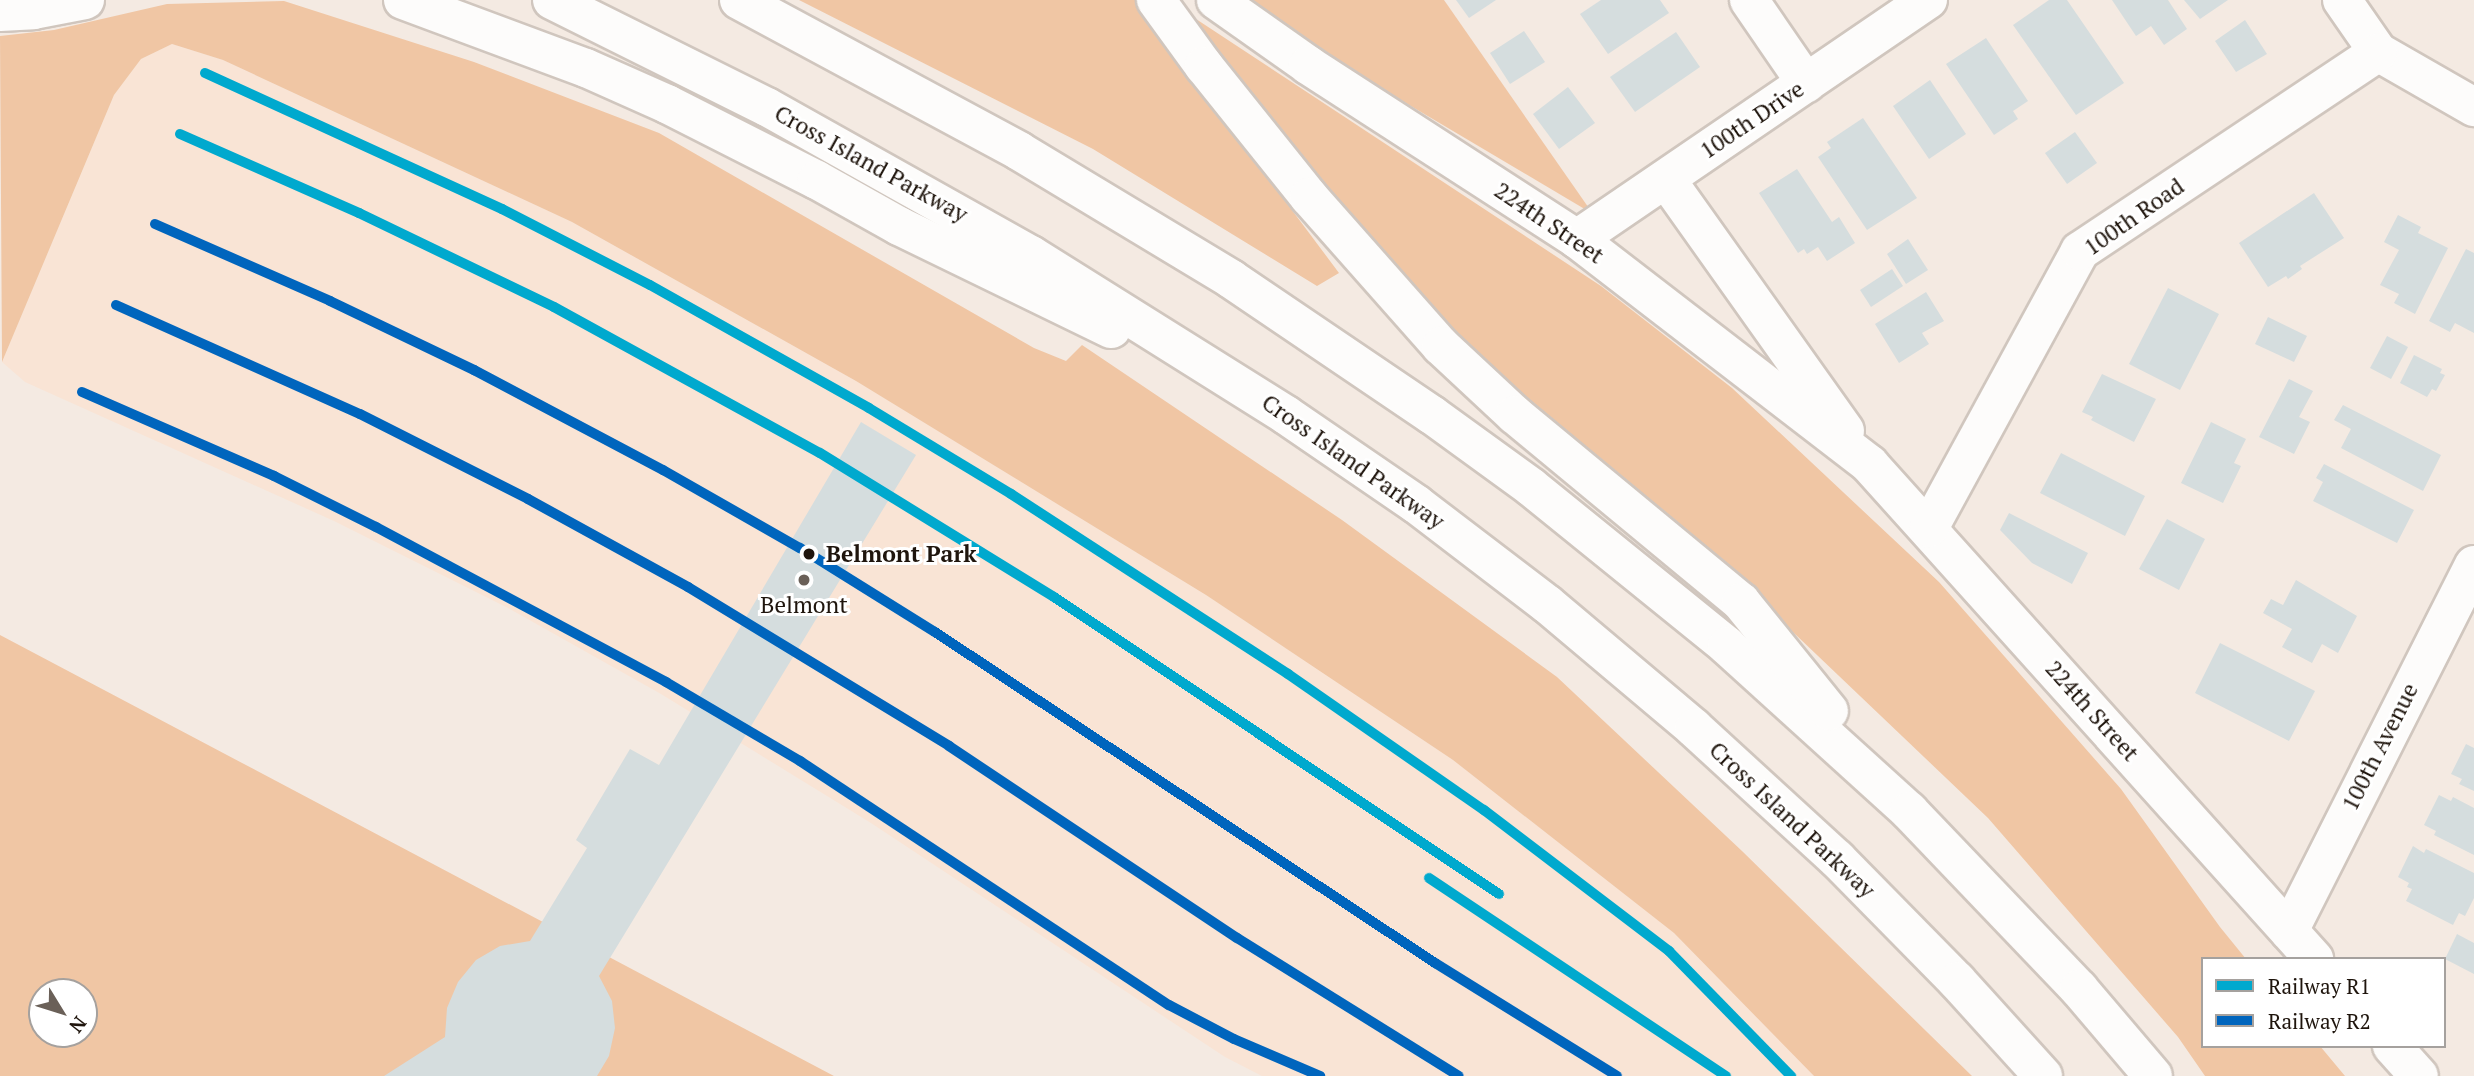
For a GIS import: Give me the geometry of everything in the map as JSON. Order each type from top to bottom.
[{"type":"main road","points":[[0,12],[33,10],[85,0]]},
{"type":"main road","points":[[403,0],[586,68],[667,104],[817,180],[899,226],[1286,415]]},
{"type":"main road","name":"Cross Island Parkway","points":[[552,0],[767,107],[1031,254],[1286,415],[1416,504],[1547,604],[1694,728],[1837,859],[1956,981],[2043,1076]]},
{"type":"main road","points":[[739,0],[1019,151],[1231,279],[1366,369],[1509,471],[1631,566],[1819,727],[1909,811],[2079,989],[2153,1076]]},
{"type":"main road","points":[[1156,0],[1204,66],[1309,197],[1404,306],[1514,415],[1741,602],[1909,811]]},
{"type":"main road","name":"224th Street","points":[[1216,0],[1308,65],[1577,239],[1869,464]]},
{"type":"main road","points":[[1749,0],[1806,83]]},
{"type":"main road","name":"100th Drive","points":[[1577,239],[1928,0]]},
{"type":"main road","points":[[2342,0],[2378,52],[2474,107]]},
{"type":"main road","name":"100th Road","points":[[1929,528],[2080,251],[2378,52]]},
{"type":"main road","name":"224th Street","points":[[1666,179],[1869,464],[2312,957]]},
{"type":"main road","name":"100th Avenue","points":[[2289,931],[2474,565]]},
{"type":"main road","points":[[2394,1048],[2418,1076]]},
{"type":"shaded area","points":[[799,0],[1135,0],[1339,273],[1317,286],[1093,149]]},
{"type":"shaded area","points":[[1252,0],[1444,0],[1593,214],[1296,38]]},
{"type":"shaded area","points":[[284,1],[474,62],[659,133],[1034,348],[1066,361],[1082,345],[1342,520],[1557,677],[1742,851],[1972,1076],[1814,1076],[1674,933],[1453,760],[1206,595],[856,381],[572,222],[223,60],[172,44],[141,59],[114,95],[2,362],[0,36],[54,30],[167,4]]},
{"type":"shaded area","points":[[1196,19],[1601,286],[1732,388],[1939,582],[2121,789],[2244,957],[2201,957],[2201,1048],[2322,1048],[2345,1076],[2205,1076],[2178,1037],[1988,818],[1796,635],[1557,436],[1317,191]]},
{"type":"shaded area","points":[[172,44],[223,60],[572,222],[856,381],[1206,595],[1453,760],[1674,933],[1814,1076],[1262,1076],[1225,1057],[871,823],[661,694],[506,607],[334,521],[25,382],[2,362],[114,95],[141,59]]},
{"type":"shaded area","points":[[0,635],[834,1076],[0,1076]]},
{"type":"building","points":[[1456,0],[1496,0],[1469,18]]},
{"type":"building","points":[[1601,0],[1660,0],[1669,13],[1608,54],[1580,14]]},
{"type":"building","points":[[2049,0],[2067,0],[2124,83],[2076,115],[2013,25]]},
{"type":"building","points":[[2112,0],[2168,0],[2187,29],[2164,45],[2151,26],[2136,36]]},
{"type":"building","points":[[2184,0],[2228,0],[2200,19]]},
{"type":"building","points":[[2245,20],[2267,54],[2236,72],[2215,41]]},
{"type":"building","points":[[1524,31],[1545,62],[1510,84],[1490,53]]},
{"type":"building","points":[[1676,32],[1700,67],[1635,112],[1610,77]]},
{"type":"building","points":[[1986,38],[2028,101],[2013,111],[2018,119],[1994,135],[1946,64]]},
{"type":"building","points":[[1930,80],[1966,134],[1929,159],[1893,106]]},
{"type":"building","points":[[1568,87],[1595,123],[1559,149],[1533,114]]},
{"type":"building","points":[[1863,118],[1917,198],[1867,230],[1818,157],[1831,148],[1827,142]]},
{"type":"building","points":[[2075,132],[2097,163],[2067,184],[2045,153]]},
{"type":"building","points":[[1797,169],[1832,222],[1839,217],[1855,243],[1827,261],[1818,247],[1807,254],[1804,249],[1798,253],[1759,193]]},
{"type":"building","points":[[2314,193],[2344,238],[2300,266],[2302,269],[2288,279],[2286,276],[2268,287],[2239,243]]},
{"type":"building","points":[[2398,215],[2421,227],[2418,233],[2448,248],[2415,314],[2394,303],[2399,294],[2380,285],[2399,250],[2384,242]]},
{"type":"building","points":[[1908,239],[1928,270],[1906,284],[1887,254]]},
{"type":"building","points":[[2466,249],[2474,253],[2474,333],[2455,323],[2450,332],[2429,321]]},
{"type":"building","points":[[1892,269],[1903,286],[1871,307],[1860,290]]},
{"type":"building","points":[[2168,288],[2219,314],[2180,390],[2129,364]]},
{"type":"building","points":[[1926,292],[1944,321],[1922,333],[1929,344],[1899,363],[1875,324]]},
{"type":"building","points":[[2268,317],[2307,336],[2294,362],[2255,344]]},
{"type":"building","points":[[2387,336],[2408,347],[2391,379],[2370,368]]},
{"type":"building","points":[[2414,355],[2442,369],[2440,373],[2445,375],[2436,391],[2432,389],[2427,397],[2400,383]]},
{"type":"building","points":[[2102,374],[2156,399],[2134,442],[2091,420],[2093,417],[2082,412]]},
{"type":"building","points":[[2289,379],[2313,391],[2299,417],[2310,422],[2294,454],[2259,437]]},
{"type":"building","points":[[2343,405],[2441,455],[2423,491],[2341,448],[2351,429],[2334,420]]},
{"type":"building","name":"Belmont","points":[[861,422],[916,455],[599,976],[612,1001],[615,1028],[609,1056],[597,1076],[384,1076],[445,1037],[447,1008],[458,982],[476,960],[500,946],[530,941],[587,848],[576,840],[630,749],[659,765]]},
{"type":"building","points":[[2211,422],[2246,439],[2234,463],[2241,466],[2223,503],[2181,483]]},
{"type":"building","points":[[2061,453],[2145,496],[2125,536],[2040,493]]},
{"type":"building","points":[[2324,464],[2414,510],[2397,543],[2313,501],[2323,482],[2316,478]]},
{"type":"building","points":[[2009,513],[2088,553],[2072,584],[2032,563],[2000,530]]},
{"type":"building","points":[[2167,519],[2205,539],[2179,590],[2139,569]]},
{"type":"building","points":[[2296,580],[2357,616],[2338,653],[2322,644],[2312,663],[2282,647],[2292,629],[2263,613],[2271,599],[2283,605]]},
{"type":"building","points":[[2220,643],[2315,691],[2289,741],[2195,693]]},
{"type":"building","points":[[2466,744],[2474,748],[2474,791],[2459,784],[2462,779],[2451,774]]},
{"type":"building","points":[[2439,795],[2451,801],[2453,797],[2474,808],[2474,855],[2434,835],[2436,831],[2424,825]]},
{"type":"building","points":[[2413,846],[2424,853],[2426,849],[2474,873],[2474,898],[2465,916],[2459,913],[2453,925],[2406,901],[2412,889],[2407,887],[2409,883],[2398,877]]},
{"type":"building","points":[[2457,934],[2474,943],[2474,974],[2446,960]]},
{"type":"rail line","name":"R1","points":[[205,73],[502,209],[650,285],[869,408],[1011,494],[1288,674],[1484,810],[1669,951],[1791,1076]]},
{"type":"rail line","name":"R1","points":[[180,134],[359,213],[554,307],[820,453],[1054,597],[1499,894]]},
{"type":"rail line","name":"R2","points":[[155,224],[330,301],[474,370],[663,470],[800,548],[935,632],[1435,963],[1617,1076]]},
{"type":"rail line","name":"R2","points":[[116,305],[360,414],[528,499],[688,587],[949,746],[1237,938],[1459,1076]]},
{"type":"rail line","name":"R2","points":[[82,392],[274,476],[376,527],[666,682],[800,761],[1169,1005],[1234,1039],[1320,1076]]},
{"type":"rail line","name":"R1","points":[[1429,878],[1726,1076]]},
{"type":"place","name":"Belmont Park","points":[[809,554]]},
{"type":"place","name":"Belmont","points":[[804,580]]}]
